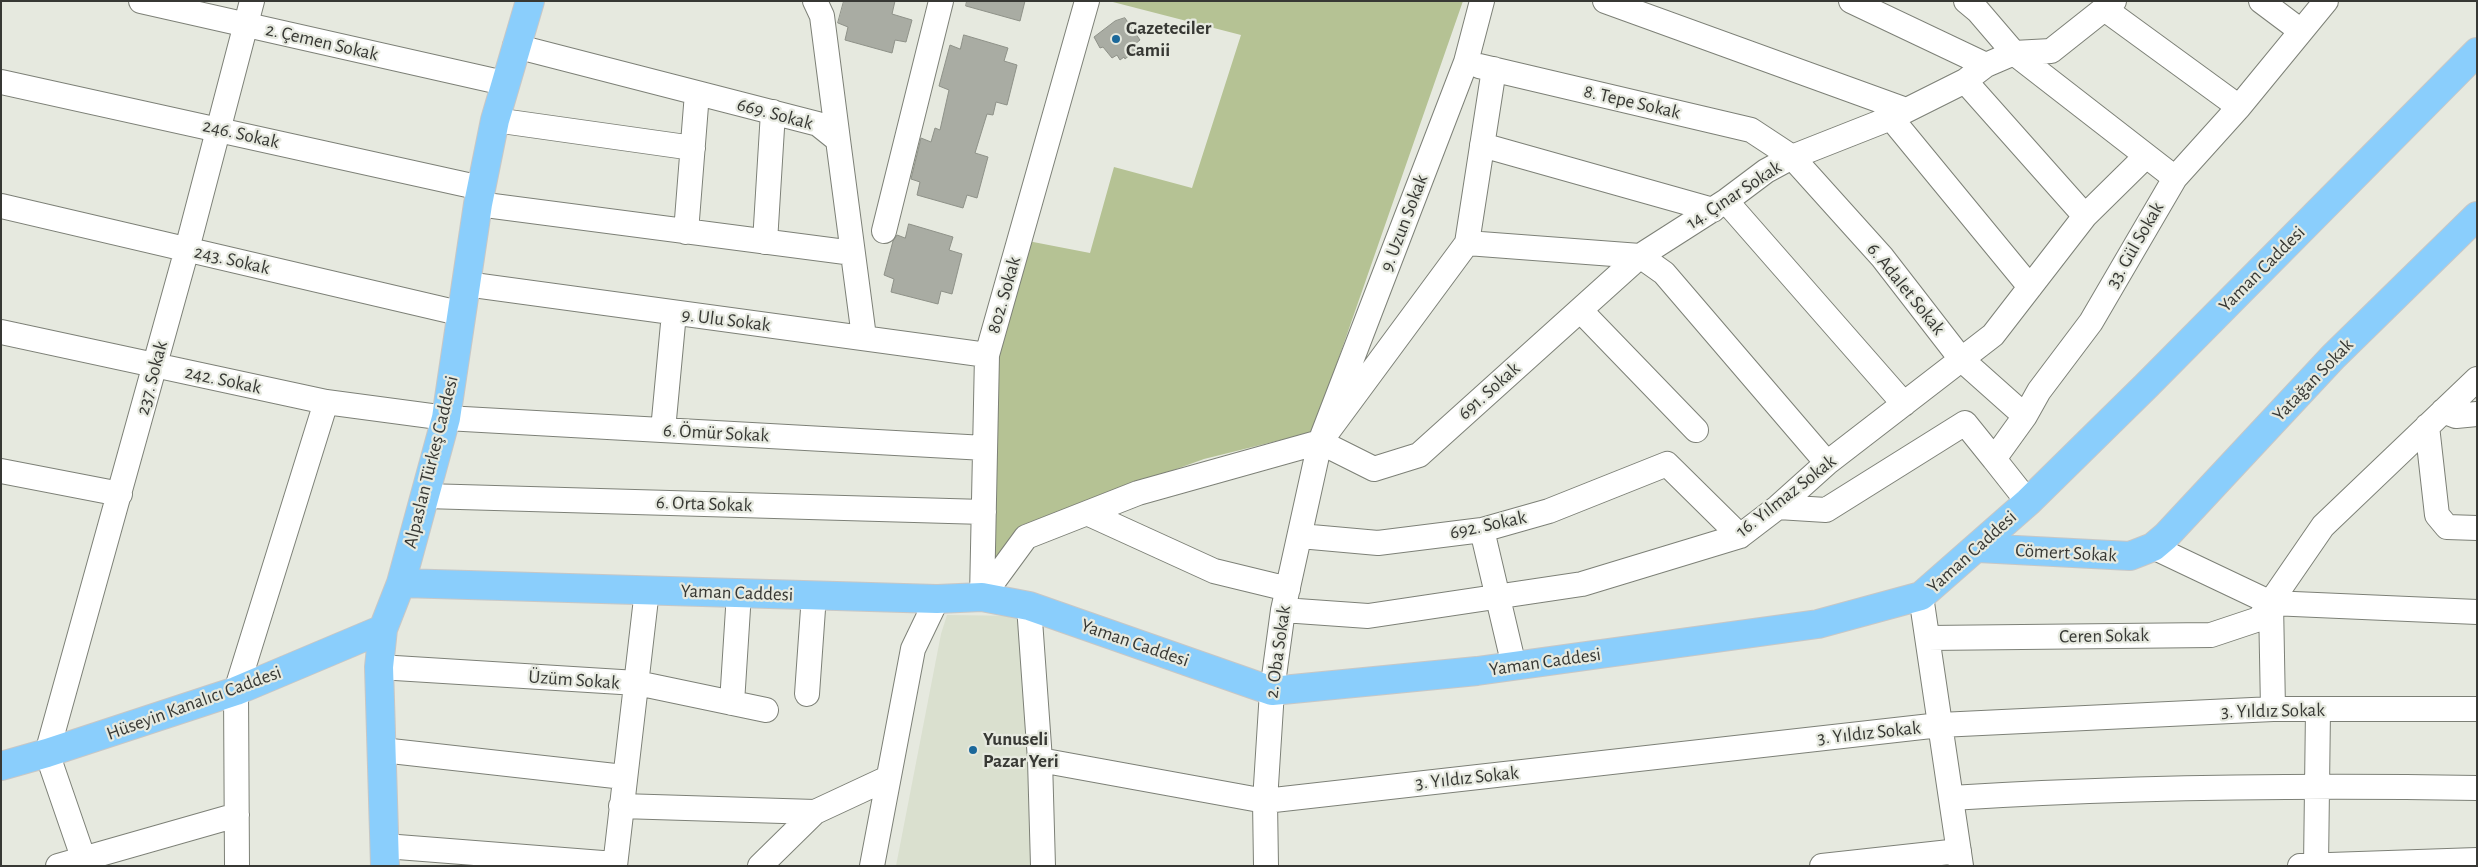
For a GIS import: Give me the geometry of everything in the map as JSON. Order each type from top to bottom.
[{"type":"main road","name":"Alpaslan Türkeş Caddesi","points":[[385,856],[379,667],[383,629],[401,583],[446,418],[480,196],[495,120],[504,83],[530,1]]},
{"type":"main road","name":"Yaman Caddesi","points":[[401,583],[937,599],[982,597],[1029,606],[1272,691],[1514,666],[1818,624],[1921,596],[1978,548],[2028,502],[2153,379],[2477,52]]},
{"type":"main road","name":"Yatağan Sokak","points":[[2153,547],[2166,536],[2333,357],[2477,216]]},
{"type":"main road","name":"Cömert Sokak","points":[[1978,548],[2130,556],[2153,547]]},
{"type":"main road","name":"Hüseyin Kanalıcı Caddesi","points":[[1,766],[47,754],[236,691],[383,629]]},
{"type":"street","name":"237. Sokak","points":[[47,754],[156,365],[252,1]]},
{"type":"street","points":[[815,1],[822,16],[864,337]]},
{"type":"street","points":[[884,232],[942,1]]},
{"type":"street","name":"802. Sokak","points":[[982,597],[987,355],[1087,1]]},
{"type":"street","name":"9. Uzun Sokak","points":[[1320,442],[1466,62],[1482,1]]},
{"type":"street","points":[[1604,1],[1898,114],[2030,287]]},
{"type":"street","points":[[1851,1],[1986,65]]},
{"type":"street","points":[[1966,1],[1978,11],[2014,53],[2175,178]]},
{"type":"street","points":[[2261,1],[2301,31]]},
{"type":"street","name":"33. Gül Sokak","points":[[1994,458],[2025,416],[2039,391],[2091,322],[2175,178],[2239,107],[2326,1]]},
{"type":"street","name":"2. Çemen Sokak","points":[[148,2],[504,83]]},
{"type":"street","points":[[2014,53],[2052,51],[2110,5],[2239,107]]},
{"type":"street","name":"669. Sokak","points":[[515,46],[818,124],[838,140]]},
{"type":"street","name":"14. Çınar Sokak","points":[[1640,256],[1720,205],[1766,171],[1792,157],[1898,114],[1965,81],[1986,65],[2014,53]]},
{"type":"street","name":"8. Tepe Sokak","points":[[1466,62],[1751,130],[1792,157]]},
{"type":"street","points":[[982,597],[1026,537],[1089,514],[1138,493],[1320,442],[1467,243],[1494,69]]},
{"type":"street","points":[[1965,81],[2085,216]]},
{"type":"street","name":"246. Sokak","points":[[1,82],[218,129],[480,196],[686,232],[853,253]]},
{"type":"street","points":[[686,232],[697,94]]},
{"type":"street","points":[[765,242],[773,112]]},
{"type":"street","points":[[495,120],[693,148]]},
{"type":"street","points":[[1482,145],[1720,205],[1904,404]]},
{"type":"street","name":"16. Yılmaz Sokak","points":[[1089,514],[1214,570],[1285,599],[1368,616],[1582,584],[1740,536],[1778,507],[1827,463],[1993,335],[2085,216],[2146,156]]},
{"type":"street","name":"6. Adalet Sokak","points":[[1792,157],[1882,257],[1961,359],[2025,416]]},
{"type":"street","name":"243. Sokak","points":[[1,206],[463,314]]},
{"type":"street","points":[[1467,243],[1640,256],[1664,273],[1827,463]]},
{"type":"street","name":"691. Sokak","points":[[1320,442],[1374,469],[1419,455],[1640,256]]},
{"type":"street","name":"9. Ulu Sokak","points":[[466,284],[987,355]]},
{"type":"street","points":[[1580,310],[1696,430]]},
{"type":"street","points":[[663,430],[674,313]]},
{"type":"street","name":"242. Sokak","points":[[1,332],[326,402],[446,418]]},
{"type":"street","name":"Ceren Sokak","points":[[1928,638],[2211,635],[2259,619],[2323,526],[2477,379]]},
{"type":"street","points":[[237,866],[236,691],[326,402]]},
{"type":"street","points":[[2477,414],[2435,418],[2437,515],[2447,527],[2477,528]]},
{"type":"street","name":"6. Ömür Sokak","points":[[446,418],[986,448]]},
{"type":"street","points":[[1778,507],[1826,510],[1964,423],[2028,502]]},
{"type":"street","name":"2. Oba Sokak","points":[[1266,866],[1265,801],[1272,691],[1285,599],[1320,442]]},
{"type":"street","name":"692. Sokak","points":[[1300,536],[1378,543],[1482,530],[1549,511],[1667,464],[1740,536]]},
{"type":"street","points":[[2,476],[120,494]]},
{"type":"street","name":"6. Orta Sokak","points":[[425,496],[984,512]]},
{"type":"street","points":[[1482,530],[1514,666]]},
{"type":"street","points":[[2153,547],[2271,603],[2477,612]]},
{"type":"street","points":[[385,856],[615,865],[647,590]]},
{"type":"street","points":[[732,703],[739,593]]},
{"type":"street","points":[[807,694],[814,595]]},
{"type":"street","points":[[1822,866],[1960,858],[1921,596]]},
{"type":"street","points":[[872,866],[913,649],[937,599]]},
{"type":"street","points":[[2271,603],[2273,710]]},
{"type":"street","points":[[1029,606],[1040,760],[1043,866]]},
{"type":"street","name":"Üzüm Sokak","points":[[379,667],[637,684],[766,710]]},
{"type":"street","name":"3. Yıldız Sokak","points":[[1040,760],[1265,801],[1940,725],[2273,710],[2477,709]]},
{"type":"street","points":[[2318,710],[2318,785],[2311,865],[2477,860]]},
{"type":"street","points":[[382,750],[624,777]]},
{"type":"street","points":[[47,754],[85,862]]},
{"type":"street","points":[[760,866],[815,812],[888,778]]},
{"type":"street","points":[[1951,798],[2099,789],[2318,785],[2477,788]]},
{"type":"street","points":[[621,806],[815,812]]},
{"type":"street","points":[[58,866],[85,862],[237,815]]},
{"type":"shaded area","name":"Yunuseli Pazar Yeri","points":[[947,615],[1023,616],[1033,866],[896,866],[941,634]]},
{"type":"green space","points":[[1109,1],[1463,1],[1313,432],[1204,459],[1022,525],[993,560],[997,357],[1028,241],[1090,253],[1114,167],[1192,188],[1241,35]]},
{"type":"building","points":[[844,1],[895,1],[892,14],[912,20],[906,42],[895,40],[892,53],[845,40],[848,27],[838,23]]},
{"type":"building","points":[[967,1],[1025,1],[1020,21],[966,6]]},
{"type":"building","name":"Gazeteciler Camii","points":[[1125,18],[1140,40],[1135,44],[1138,48],[1125,59],[1124,57],[1120,60],[1117,55],[1112,58],[1103,47],[1100,48],[1094,37],[1115,21]]},
{"type":"building","points":[[964,35],[1008,48],[1004,61],[1017,65],[1007,105],[996,102],[993,115],[987,114],[975,153],[988,157],[977,198],[967,195],[963,208],[917,195],[920,182],[911,179],[921,138],[931,142],[935,128],[940,130],[949,90],[939,86],[950,45],[960,49]]},
{"type":"building","points":[[909,224],[953,237],[949,250],[962,254],[952,294],[941,291],[938,304],[891,292],[894,279],[884,275],[893,241],[897,235],[905,238]]},
{"type":"place","name":"Gazeteciler Camii","points":[[1116,39]]},
{"type":"place","name":"Yunuseli Pazar Yeri","points":[[973,750]]}]
